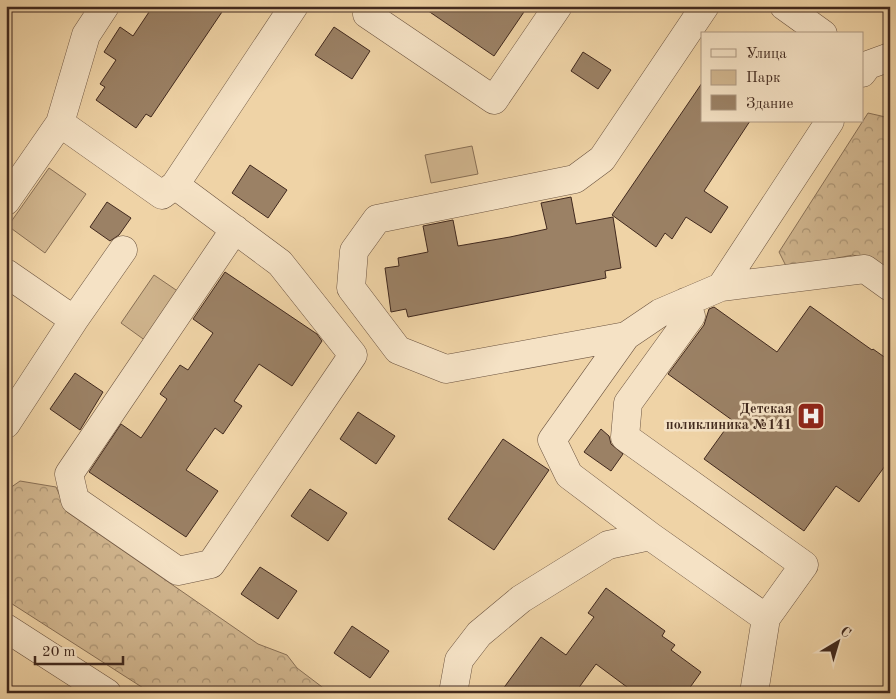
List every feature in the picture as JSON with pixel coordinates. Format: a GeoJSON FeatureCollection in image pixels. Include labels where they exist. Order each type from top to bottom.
{"type":"FeatureCollection","features":[{"type":"Feature","properties":{"kind":"lane"},"geometry":{"type":"LineString","coordinates":[[6,201],[60,123],[86,35],[105,6]]}},
{"type":"Feature","properties":{"kind":"lane"},"geometry":{"type":"LineString","coordinates":[[60,123],[162,195],[175,185],[294,6]]}},
{"type":"Feature","properties":{"kind":"lane"},"geometry":{"type":"LineString","coordinates":[[367,14],[494,100],[558,6]]}},
{"type":"Feature","properties":{"kind":"lane"},"geometry":{"type":"LineString","coordinates":[[626,336],[446,369],[398,350],[351,288],[354,251],[377,219],[576,179],[602,159],[705,6]]}},
{"type":"Feature","properties":{"kind":"lane"},"geometry":{"type":"LineString","coordinates":[[784,6],[820,32]]}},
{"type":"Feature","properties":{"kind":"lane"},"geometry":{"type":"LineString","coordinates":[[721,287],[829,122]]}},
{"type":"Feature","properties":{"kind":"lane"},"geometry":{"type":"LineString","coordinates":[[175,185],[235,229],[280,263],[353,355],[211,564],[178,571],[74,500],[69,474],[235,229]]}},
{"type":"Feature","properties":{"kind":"lane"},"geometry":{"type":"LineString","coordinates":[[6,424],[74,320],[123,250]]}},
{"type":"Feature","properties":{"kind":"lane"},"geometry":{"type":"LineString","coordinates":[[766,618],[650,536],[569,475],[552,440],[626,336],[660,313],[721,287],[865,269],[890,287]]}},
{"type":"Feature","properties":{"kind":"lane"},"geometry":{"type":"LineString","coordinates":[[6,273],[74,320]]}},
{"type":"Feature","properties":{"kind":"lane"},"geometry":{"type":"LineString","coordinates":[[685,302],[691,316],[628,403],[625,437],[804,565],[766,618],[754,693]]}},
{"type":"Feature","properties":{"kind":"lane"},"geometry":{"type":"LineString","coordinates":[[453,693],[459,660],[479,634],[521,599],[608,545],[650,536]]}},
{"type":"Feature","properties":{"kind":"lane"},"geometry":{"type":"LineString","coordinates":[[6,628],[107,693]]}},
{"type":"Feature","properties":{"kind":"green space"},"geometry":{"type":"Polygon","coordinates":[[[868,113],[890,118],[890,274],[869,260],[853,255],[832,259],[811,270],[789,272],[779,252],[868,113]]]}},
{"type":"Feature","properties":{"kind":"green space"},"geometry":{"type":"Polygon","coordinates":[[[472,146],[478,174],[431,183],[425,155],[472,146]]]}},
{"type":"Feature","properties":{"kind":"green space"},"geometry":{"type":"Polygon","coordinates":[[[49,168],[86,194],[45,253],[8,226],[49,168]]]}},
{"type":"Feature","properties":{"kind":"green space"},"geometry":{"type":"Polygon","coordinates":[[[154,275],[179,292],[146,341],[121,323],[154,275]]]}},
{"type":"Feature","properties":{"kind":"green space"},"geometry":{"type":"Polygon","coordinates":[[[20,481],[56,487],[67,512],[258,644],[287,655],[297,668],[330,693],[151,693],[6,600],[6,511],[10,488],[20,481]]]}},
{"type":"Feature","properties":{"kind":"building"},"geometry":{"type":"Polygon","coordinates":[[[153,6],[226,6],[151,117],[146,114],[136,128],[96,100],[105,87],[100,84],[116,60],[104,52],[120,27],[133,36],[153,6]]]}},
{"type":"Feature","properties":{"kind":"building"},"geometry":{"type":"Polygon","coordinates":[[[421,6],[528,6],[494,56],[421,6]]]}},
{"type":"Feature","properties":{"kind":"building"},"geometry":{"type":"Polygon","coordinates":[[[334,27],[370,51],[352,79],[315,55],[334,27]]]}},
{"type":"Feature","properties":{"kind":"building"},"geometry":{"type":"Polygon","coordinates":[[[583,52],[611,70],[598,89],[571,71],[583,52]]]}},
{"type":"Feature","properties":{"kind":"building"},"geometry":{"type":"Polygon","coordinates":[[[701,84],[701,122],[749,122],[704,191],[728,207],[711,233],[686,217],[672,239],[665,233],[656,247],[612,215],[701,84]]]}},
{"type":"Feature","properties":{"kind":"building"},"geometry":{"type":"Polygon","coordinates":[[[250,165],[287,190],[268,218],[232,193],[250,165]]]}},
{"type":"Feature","properties":{"kind":"building"},"geometry":{"type":"Polygon","coordinates":[[[571,197],[576,224],[613,217],[621,268],[605,271],[606,278],[408,317],[406,309],[391,312],[385,268],[399,266],[398,258],[428,252],[423,226],[453,220],[458,246],[510,237],[547,229],[541,203],[571,197]]]}},
{"type":"Feature","properties":{"kind":"building"},"geometry":{"type":"Polygon","coordinates":[[[107,202],[131,218],[119,235],[110,241],[90,227],[107,202]]]}},
{"type":"Feature","properties":{"kind":"building"},"geometry":{"type":"Polygon","coordinates":[[[225,272],[317,334],[322,341],[292,386],[259,364],[234,401],[242,406],[223,434],[215,428],[186,470],[218,491],[186,537],[89,472],[121,424],[141,438],[167,399],[160,394],[180,365],[188,370],[213,333],[193,319],[225,272]]]}},
{"type":"Feature","properties":{"kind":"building","name":"Детская поликлиника №141"},"geometry":{"type":"Polygon","coordinates":[[[810,306],[890,361],[890,459],[859,502],[836,486],[804,531],[704,459],[732,420],[668,374],[704,325],[709,309],[714,307],[777,352],[810,306]]]}},
{"type":"Feature","properties":{"kind":"building"},"geometry":{"type":"Polygon","coordinates":[[[75,373],[103,392],[80,430],[50,409],[75,373]]]}},
{"type":"Feature","properties":{"kind":"building"},"geometry":{"type":"Polygon","coordinates":[[[358,412],[395,436],[376,464],[340,439],[358,412]]]}},
{"type":"Feature","properties":{"kind":"building"},"geometry":{"type":"Polygon","coordinates":[[[601,429],[609,436],[611,444],[623,454],[611,471],[584,452],[601,429]]]}},
{"type":"Feature","properties":{"kind":"building"},"geometry":{"type":"Polygon","coordinates":[[[503,439],[549,470],[494,550],[448,519],[503,439]]]}},
{"type":"Feature","properties":{"kind":"building"},"geometry":{"type":"Polygon","coordinates":[[[310,489],[347,513],[328,541],[291,516],[310,489]]]}},
{"type":"Feature","properties":{"kind":"building"},"geometry":{"type":"Polygon","coordinates":[[[260,567],[297,591],[278,619],[241,594],[260,567]]]}},
{"type":"Feature","properties":{"kind":"building"},"geometry":{"type":"Polygon","coordinates":[[[606,588],[665,631],[662,636],[675,645],[671,650],[701,672],[686,693],[635,693],[596,664],[575,693],[500,693],[541,637],[566,655],[594,617],[588,613],[606,588]]]}},
{"type":"Feature","properties":{"kind":"building"},"geometry":{"type":"Polygon","coordinates":[[[352,626],[389,651],[370,678],[334,653],[352,626]]]}},
{"type":"Feature","properties":{"kind":"place","name":"Детская поликлиника №141"},"geometry":{"type":"Point","coordinates":[811,416]}}]}
